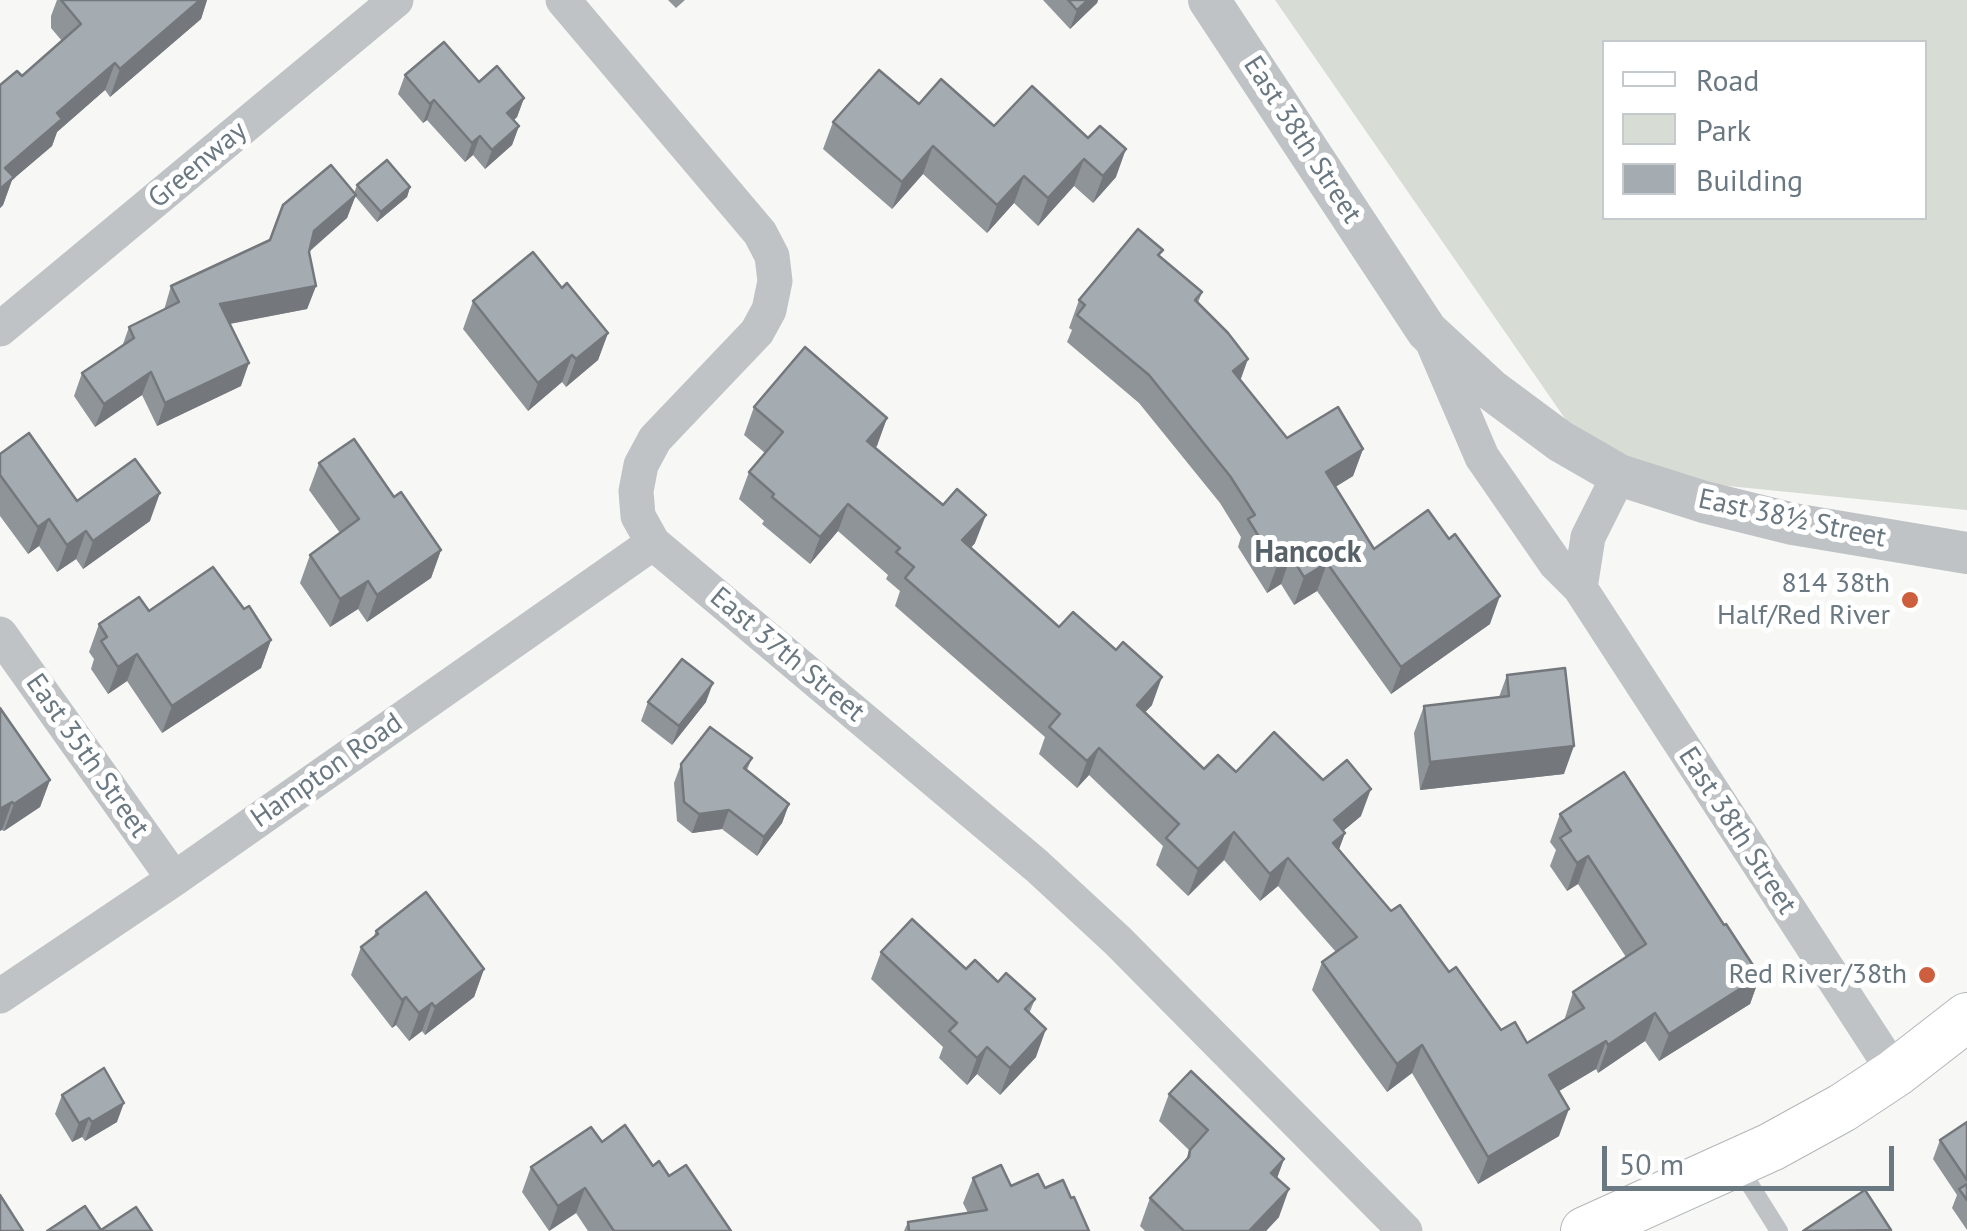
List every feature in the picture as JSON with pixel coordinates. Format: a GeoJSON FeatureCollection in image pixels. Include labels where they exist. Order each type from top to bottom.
{"type":"FeatureCollection","features":[{"type":"Feature","properties":{"kind":"main road"},"geometry":{"type":"LineString","coordinates":[[1584,1231],[1772,1147],[1842,1108],[1967,1017]]}},
{"type":"Feature","properties":{"kind":"street","name":"Greenway"},"geometry":{"type":"LineString","coordinates":[[0,329],[396,0]]}},
{"type":"Feature","properties":{"kind":"street"},"geometry":{"type":"LineString","coordinates":[[563,0],[760,233],[772,256],[775,281],[769,310],[757,332],[655,439],[641,465],[636,491],[638,516],[653,543]]}},
{"type":"Feature","properties":{"kind":"street","name":"East 38th Street"},"geometry":{"type":"LineString","coordinates":[[1209,0],[1427,330],[1482,457],[1556,564],[1580,588],[1895,1073]]}},
{"type":"Feature","properties":{"kind":"street","name":"East 38th Street"},"geometry":{"type":"LineString","coordinates":[[1427,330],[1490,389],[1560,441],[1619,475]]}},
{"type":"Feature","properties":{"kind":"street"},"geometry":{"type":"LineString","coordinates":[[1580,588],[1588,537],[1619,475]]}},
{"type":"Feature","properties":{"kind":"street","name":"East 38½ Street"},"geometry":{"type":"LineString","coordinates":[[1619,475],[1704,502],[1794,524],[1967,553]]}},
{"type":"Feature","properties":{"kind":"street","name":"Hampton Road"},"geometry":{"type":"LineString","coordinates":[[0,996],[174,879],[653,543]]}},
{"type":"Feature","properties":{"kind":"street","name":"East 37th Street"},"geometry":{"type":"LineString","coordinates":[[653,543],[1037,866],[1118,942],[1405,1231]]}},
{"type":"Feature","properties":{"kind":"street","name":"East 35th Street"},"geometry":{"type":"LineString","coordinates":[[0,634],[174,879]]}},
{"type":"Feature","properties":{"kind":"lane"},"geometry":{"type":"LineString","coordinates":[[1736,1163],[1780,1231]]}},
{"type":"Feature","properties":{"kind":"green space"},"geometry":{"type":"Polygon","coordinates":[[[1275,0],[1967,0],[1967,510],[1619,475],[1593,459],[1275,0]]]}},
{"type":"Feature","properties":{"kind":"building"},"geometry":{"type":"Polygon","coordinates":[[[61,0],[200,0],[120,69],[115,63],[57,113],[62,119],[5,168],[14,177],[0,189],[0,85],[17,71],[22,76],[81,24],[61,0]]]}},
{"type":"Feature","properties":{"kind":"building"},"geometry":{"type":"Polygon","coordinates":[[[1068,0],[1088,0],[1077,10],[1068,0]]]}},
{"type":"Feature","properties":{"kind":"building"},"geometry":{"type":"Polygon","coordinates":[[[444,42],[479,82],[497,66],[524,98],[507,113],[519,126],[492,150],[480,136],[472,143],[434,100],[430,104],[405,75],[444,42]]]}},
{"type":"Feature","properties":{"kind":"building"},"geometry":{"type":"Polygon","coordinates":[[[879,70],[919,104],[941,79],[994,126],[1032,86],[1088,138],[1100,126],[1126,149],[1103,176],[1084,159],[1048,198],[1024,176],[997,205],[933,146],[902,182],[833,122],[879,70]]]}},
{"type":"Feature","properties":{"kind":"building"},"geometry":{"type":"Polygon","coordinates":[[[387,160],[410,187],[381,212],[357,185],[387,160]]]}},
{"type":"Feature","properties":{"kind":"building"},"geometry":{"type":"Polygon","coordinates":[[[331,165],[356,195],[314,231],[309,252],[316,286],[220,304],[249,363],[165,403],[151,372],[104,404],[82,373],[134,338],[129,327],[179,302],[171,286],[270,240],[283,205],[331,165]]]}},
{"type":"Feature","properties":{"kind":"building"},"geometry":{"type":"Polygon","coordinates":[[[1138,229],[1163,250],[1158,255],[1202,292],[1195,300],[1248,359],[1233,371],[1287,438],[1338,407],[1363,449],[1326,472],[1374,549],[1428,510],[1449,539],[1455,534],[1500,596],[1401,667],[1327,563],[1304,577],[1291,556],[1277,566],[1248,519],[1255,515],[1230,476],[1149,375],[1077,315],[1085,305],[1079,300],[1138,229]]]}},
{"type":"Feature","properties":{"kind":"building"},"geometry":{"type":"Polygon","coordinates":[[[533,252],[562,288],[567,283],[608,333],[576,359],[572,355],[538,383],[473,301],[533,252]]]}},
{"type":"Feature","properties":{"kind":"building"},"geometry":{"type":"Polygon","coordinates":[[[805,347],[887,418],[867,441],[943,505],[957,489],[986,515],[962,540],[1059,627],[1073,612],[1116,650],[1123,642],[1162,677],[1137,705],[1204,769],[1218,755],[1236,772],[1274,732],[1323,780],[1347,760],[1371,789],[1334,820],[1345,833],[1333,843],[1391,911],[1400,905],[1449,972],[1456,967],[1501,1030],[1515,1022],[1527,1043],[1584,1008],[1573,992],[1646,944],[1588,856],[1577,863],[1560,838],[1571,831],[1560,814],[1624,772],[1760,976],[1669,1034],[1655,1013],[1608,1045],[1606,1041],[1549,1075],[1569,1109],[1488,1157],[1422,1045],[1397,1064],[1322,962],[1357,937],[1288,858],[1270,874],[1234,832],[1198,869],[1166,838],[1179,824],[1099,748],[1087,761],[1049,727],[1060,714],[905,578],[914,567],[896,552],[900,548],[848,504],[820,537],[749,472],[783,432],[754,407],[805,347]]]}},
{"type":"Feature","properties":{"kind":"building"},"geometry":{"type":"Polygon","coordinates":[[[29,433],[77,501],[135,459],[160,493],[93,541],[86,531],[67,545],[49,519],[38,527],[0,475],[0,454],[29,433]]]}},
{"type":"Feature","properties":{"kind":"building"},"geometry":{"type":"Polygon","coordinates":[[[354,439],[394,497],[401,492],[441,550],[377,595],[368,581],[340,599],[310,555],[359,519],[319,463],[354,439]]]}},
{"type":"Feature","properties":{"kind":"building"},"geometry":{"type":"Polygon","coordinates":[[[213,567],[244,609],[249,606],[271,640],[172,706],[137,654],[118,667],[101,641],[107,637],[99,624],[139,597],[149,611],[213,567]]]}},
{"type":"Feature","properties":{"kind":"building"},"geometry":{"type":"Polygon","coordinates":[[[682,659],[713,683],[679,726],[648,702],[682,659]]]}},
{"type":"Feature","properties":{"kind":"building"},"geometry":{"type":"Polygon","coordinates":[[[1565,668],[1574,746],[1430,762],[1424,706],[1509,696],[1507,675],[1565,668]]]}},
{"type":"Feature","properties":{"kind":"building"},"geometry":{"type":"Polygon","coordinates":[[[0,708],[50,780],[0,809],[0,708]]]}},
{"type":"Feature","properties":{"kind":"building"},"geometry":{"type":"Polygon","coordinates":[[[710,727],[752,758],[744,768],[789,804],[764,837],[729,810],[699,814],[684,802],[681,764],[710,727]]]}},
{"type":"Feature","properties":{"kind":"building"},"geometry":{"type":"Polygon","coordinates":[[[426,892],[484,969],[435,1007],[432,1003],[419,1013],[406,997],[402,1000],[361,947],[426,892]]]}},
{"type":"Feature","properties":{"kind":"building"},"geometry":{"type":"Polygon","coordinates":[[[912,919],[966,969],[975,960],[998,982],[1006,973],[1035,999],[1025,1009],[1046,1029],[1010,1068],[987,1047],[977,1058],[949,1031],[957,1023],[881,952],[912,919]]]}},
{"type":"Feature","properties":{"kind":"building"},"geometry":{"type":"Polygon","coordinates":[[[104,1068],[124,1103],[92,1122],[89,1118],[79,1123],[62,1095],[104,1068]]]}},
{"type":"Feature","properties":{"kind":"building"},"geometry":{"type":"Polygon","coordinates":[[[1191,1071],[1284,1159],[1271,1173],[1289,1189],[1249,1231],[1184,1231],[1150,1198],[1189,1157],[1190,1150],[1208,1130],[1169,1094],[1191,1071]]]}},
{"type":"Feature","properties":{"kind":"building"},"geometry":{"type":"Polygon","coordinates":[[[1967,1122],[1967,1180],[1940,1140],[1967,1122]]]}},
{"type":"Feature","properties":{"kind":"building"},"geometry":{"type":"Polygon","coordinates":[[[625,1125],[653,1166],[659,1161],[669,1176],[686,1165],[731,1231],[614,1231],[585,1188],[558,1206],[531,1167],[591,1127],[602,1142],[625,1125]]]}},
{"type":"Feature","properties":{"kind":"building"},"geometry":{"type":"Polygon","coordinates":[[[1001,1165],[1011,1186],[1038,1174],[1045,1188],[1063,1180],[1089,1231],[909,1231],[908,1222],[987,1210],[973,1178],[1001,1165]]]}},
{"type":"Feature","properties":{"kind":"building"},"geometry":{"type":"Polygon","coordinates":[[[1967,1184],[1967,1200],[1959,1189],[1967,1184]]]}},
{"type":"Feature","properties":{"kind":"building"},"geometry":{"type":"Polygon","coordinates":[[[1865,1190],[1891,1230],[1803,1231],[1865,1190]]]}},
{"type":"Feature","properties":{"kind":"building"},"geometry":{"type":"Polygon","coordinates":[[[0,1195],[23,1231],[0,1231],[0,1195]]]}},
{"type":"Feature","properties":{"kind":"building"},"geometry":{"type":"Polygon","coordinates":[[[85,1206],[101,1230],[136,1207],[152,1231],[47,1231],[85,1206]]]}},
{"type":"Feature","properties":{"kind":"place","name":"814 38th Half/Red River"},"geometry":{"type":"Point","coordinates":[1910,600]}},
{"type":"Feature","properties":{"kind":"place","name":"Red River/38th"},"geometry":{"type":"Point","coordinates":[1927,975]}},
{"type":"Feature","properties":{"kind":"district","name":"Hancock"},"geometry":{"type":"Point","coordinates":[1308,553]}}]}
